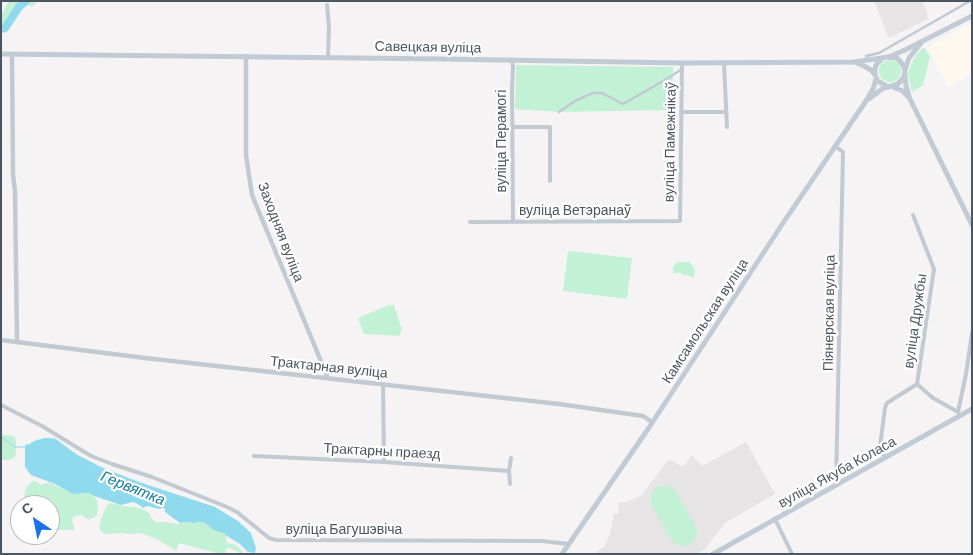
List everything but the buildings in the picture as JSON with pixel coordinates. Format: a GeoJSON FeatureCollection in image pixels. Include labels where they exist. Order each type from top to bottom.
{"type":"FeatureCollection","features":[{"type":"Feature","properties":{"kind":"main road","name":"Савецкая вуліца"},"geometry":{"type":"LineString","coordinates":[[1,54],[512,60],[682,66],[724,63],[854,62],[885,57],[904,51],[972,16]]}},
{"type":"Feature","properties":{"kind":"main road","name":"Савецкая вуліца"},"geometry":{"type":"LineString","coordinates":[[905,71],[910,58],[923,41]]}},
{"type":"Feature","properties":{"kind":"main road"},"geometry":{"type":"LineString","coordinates":[[875,76],[876,66],[885,57],[897,58],[901,62],[905,71],[906,86],[910,99],[972,224]]}},
{"type":"Feature","properties":{"kind":"main road"},"geometry":{"type":"LineString","coordinates":[[854,62],[871,70],[880,83],[903,91],[910,99]]}},
{"type":"Feature","properties":{"kind":"main road"},"geometry":{"type":"LineString","coordinates":[[889,87],[901,81],[905,71]]}},
{"type":"Feature","properties":{"kind":"main road","name":"Камсамольская вуліца"},"geometry":{"type":"LineString","coordinates":[[562,554],[866,101],[876,83],[875,76]]}},
{"type":"Feature","properties":{"kind":"main road","name":"Камсамольская вуліца"},"geometry":{"type":"LineString","coordinates":[[866,101],[876,93],[889,87]]}},
{"type":"Feature","properties":{"kind":"main road","name":"вуліца Якуба Коласа"},"geometry":{"type":"LineString","coordinates":[[712,554],[885,458],[959,414],[972,409]]}},
{"type":"Feature","properties":{"kind":"street"},"geometry":{"type":"LineString","coordinates":[[866,56],[879,53],[970,1]]}},
{"type":"Feature","properties":{"kind":"street"},"geometry":{"type":"LineString","coordinates":[[327,5],[329,27],[328,58]]}},
{"type":"Feature","properties":{"kind":"street"},"geometry":{"type":"LineString","coordinates":[[12,54],[17,341]]}},
{"type":"Feature","properties":{"kind":"street","name":"Заходняя вуліца"},"geometry":{"type":"LineString","coordinates":[[246,56],[246,155],[252,195],[328,378]]}},
{"type":"Feature","properties":{"kind":"street","name":"вуліца Перамогі"},"geometry":{"type":"LineString","coordinates":[[512,60],[513,222]]}},
{"type":"Feature","properties":{"kind":"street"},"geometry":{"type":"LineString","coordinates":[[724,63],[727,127]]}},
{"type":"Feature","properties":{"kind":"street"},"geometry":{"type":"LineString","coordinates":[[559,112],[575,101],[593,93],[602,93],[623,104],[665,80],[682,66]]}},
{"type":"Feature","properties":{"kind":"street","name":"вуліца Памежнікаў"},"geometry":{"type":"LineString","coordinates":[[680,221],[682,66]]}},
{"type":"Feature","properties":{"kind":"street"},"geometry":{"type":"LineString","coordinates":[[681,112],[726,112]]}},
{"type":"Feature","properties":{"kind":"street"},"geometry":{"type":"LineString","coordinates":[[512,126],[550,127],[550,181]]}},
{"type":"Feature","properties":{"kind":"street","name":"Піянерская вуліца"},"geometry":{"type":"LineString","coordinates":[[835,146],[843,152],[836,484]]}},
{"type":"Feature","properties":{"kind":"street","name":"вуліца Дружбы"},"geometry":{"type":"LineString","coordinates":[[913,215],[934,269],[917,384],[933,398],[959,414]]}},
{"type":"Feature","properties":{"kind":"street","name":"вуліца Ветэранаў"},"geometry":{"type":"LineString","coordinates":[[470,222],[680,221]]}},
{"type":"Feature","properties":{"kind":"street"},"geometry":{"type":"LineString","coordinates":[[959,414],[972,334]]}},
{"type":"Feature","properties":{"kind":"street","name":"Трактарная вуліца"},"geometry":{"type":"LineString","coordinates":[[1,340],[568,406],[643,416],[652,422]]}},
{"type":"Feature","properties":{"kind":"street"},"geometry":{"type":"LineString","coordinates":[[383,384],[384,462]]}},
{"type":"Feature","properties":{"kind":"street"},"geometry":{"type":"LineString","coordinates":[[885,458],[880,446],[887,403],[917,384]]}},
{"type":"Feature","properties":{"kind":"street","name":"вуліца Багушэвіча"},"geometry":{"type":"LineString","coordinates":[[1,405],[42,426],[91,456],[152,477],[227,507],[237,512],[269,538],[276,540],[542,541],[570,544]]}},
{"type":"Feature","properties":{"kind":"street","name":"Трактарны праезд"},"geometry":{"type":"LineString","coordinates":[[254,456],[509,470]]}},
{"type":"Feature","properties":{"kind":"street"},"geometry":{"type":"LineString","coordinates":[[510,484],[509,470],[511,458]]}},
{"type":"Feature","properties":{"kind":"street"},"geometry":{"type":"LineString","coordinates":[[775,519],[792,554]]}},
{"type":"Feature","properties":{"kind":"shaded area"},"geometry":{"type":"Polygon","coordinates":[[[874,1],[922,1],[928,19],[889,38],[874,1]]]}},
{"type":"Feature","properties":{"kind":"shaded area"},"geometry":{"type":"Polygon","coordinates":[[[972,23],[972,74],[948,87],[927,47],[972,23]]]}},
{"type":"Feature","properties":{"kind":"shaded area"},"geometry":{"type":"Polygon","coordinates":[[[746,442],[775,494],[725,523],[705,549],[696,554],[598,554],[597,551],[604,547],[610,534],[614,514],[618,514],[619,502],[627,502],[641,496],[669,459],[683,467],[692,455],[702,466],[746,442]]]}},
{"type":"Feature","properties":{"kind":"green space"},"geometry":{"type":"Polygon","coordinates":[[[9,1],[38,1],[32,6],[25,4],[19,6],[17,15],[1,28],[1,15],[9,1]]]}},
{"type":"Feature","properties":{"kind":"green space"},"geometry":{"type":"Polygon","coordinates":[[[924,47],[930,57],[923,85],[912,92],[908,74],[916,55],[924,47]]]}},
{"type":"Feature","properties":{"kind":"green space"},"geometry":{"type":"Polygon","coordinates":[[[890,60],[898,63],[901,71],[898,79],[890,82],[882,79],[879,71],[882,63],[890,60]]]}},
{"type":"Feature","properties":{"kind":"green space"},"geometry":{"type":"Polygon","coordinates":[[[516,65],[673,67],[673,110],[559,112],[515,109],[516,65]]]}},
{"type":"Feature","properties":{"kind":"green space"},"geometry":{"type":"Polygon","coordinates":[[[568,251],[632,258],[627,299],[563,291],[568,251]]]}},
{"type":"Feature","properties":{"kind":"green space"},"geometry":{"type":"Polygon","coordinates":[[[677,262],[690,262],[695,270],[694,278],[680,273],[673,273],[673,267],[677,262]]]}},
{"type":"Feature","properties":{"kind":"green space"},"geometry":{"type":"Polygon","coordinates":[[[389,305],[394,305],[402,330],[399,336],[364,334],[358,318],[389,305]]]}},
{"type":"Feature","properties":{"kind":"green space"},"geometry":{"type":"Polygon","coordinates":[[[1,435],[13,436],[15,438],[15,457],[9,460],[1,460],[1,435]]]}},
{"type":"Feature","properties":{"kind":"green space"},"geometry":{"type":"Polygon","coordinates":[[[32,481],[36,481],[41,485],[49,482],[73,494],[91,494],[97,500],[97,515],[89,520],[81,515],[73,517],[74,530],[60,530],[60,495],[24,495],[26,488],[32,481]]]}},
{"type":"Feature","properties":{"kind":"green space"},"geometry":{"type":"Polygon","coordinates":[[[657,487],[673,488],[695,525],[697,536],[690,545],[680,546],[671,540],[652,506],[651,496],[653,491],[657,487]]]}},
{"type":"Feature","properties":{"kind":"green space"},"geometry":{"type":"Polygon","coordinates":[[[110,503],[139,508],[149,513],[156,522],[178,524],[185,522],[205,523],[226,534],[227,543],[236,545],[243,552],[240,553],[230,548],[226,549],[225,554],[221,554],[179,543],[176,551],[157,539],[140,533],[104,534],[99,528],[106,507],[110,503]]]}},
{"type":"Feature","properties":{"kind":"water"},"geometry":{"type":"Polygon","coordinates":[[[44,438],[56,439],[76,454],[101,467],[136,481],[215,507],[238,521],[251,533],[256,548],[255,553],[248,552],[240,544],[205,523],[180,523],[165,512],[164,508],[159,509],[147,506],[143,508],[133,502],[121,505],[89,493],[73,494],[55,484],[31,475],[25,467],[26,444],[28,445],[44,438]]]}},
{"type":"Feature","properties":{"kind":"waterway","name":"Гервятка"},"geometry":{"type":"LineString","coordinates":[[1,29],[5,28],[19,7],[26,1]]}},
{"type":"Feature","properties":{"kind":"waterway","name":"Гервятка"},"geometry":{"type":"LineString","coordinates":[[1,436],[15,447],[25,447]]}}]}
